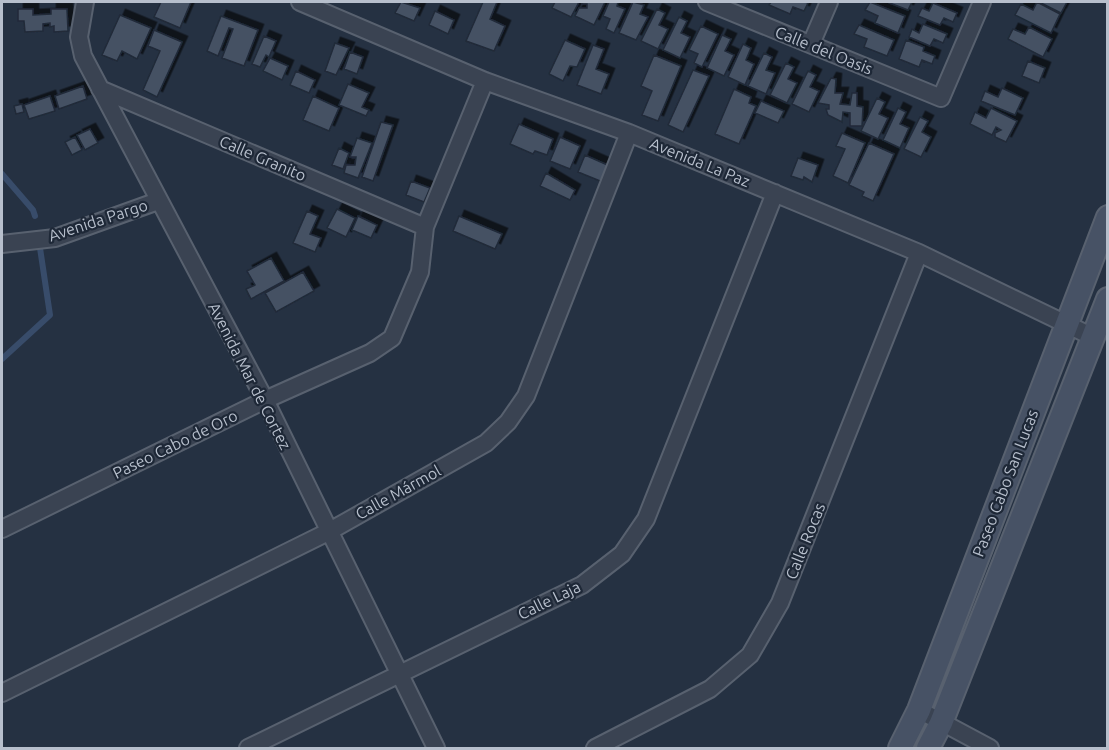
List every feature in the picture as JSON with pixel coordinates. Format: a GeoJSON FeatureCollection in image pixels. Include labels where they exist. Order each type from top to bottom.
{"type":"FeatureCollection","features":[{"type":"Feature","properties":{"kind":"street","name":"Avenida Mar de Cortez"},"geometry":{"type":"LineString","coordinates":[[85,2],[79,37],[83,56],[158,201],[266,400],[328,532],[436,748]]}},
{"type":"Feature","properties":{"kind":"street","name":"Avenida La Paz"},"geometry":{"type":"LineString","coordinates":[[300,2],[485,81],[629,133],[919,253],[1093,337]]}},
{"type":"Feature","properties":{"kind":"street","name":"Calle del Oasis"},"geometry":{"type":"LineString","coordinates":[[707,2],[941,98],[982,2]]}},
{"type":"Feature","properties":{"kind":"street"},"geometry":{"type":"LineString","coordinates":[[811,44],[829,2]]}},
{"type":"Feature","properties":{"kind":"street","name":"Paseo Cabo de Oro"},"geometry":{"type":"LineString","coordinates":[[2,529],[266,400],[370,353],[392,338],[420,272],[425,227],[485,81]]}},
{"type":"Feature","properties":{"kind":"street","name":"Calle Granito"},"geometry":{"type":"LineString","coordinates":[[100,89],[425,227]]}},
{"type":"Feature","properties":{"kind":"street","name":"Calle Mármol"},"geometry":{"type":"LineString","coordinates":[[2,693],[328,532],[486,443],[508,422],[526,396],[629,133]]}},
{"type":"Feature","properties":{"kind":"street","name":"Calle Laja"},"geometry":{"type":"LineString","coordinates":[[248,748],[582,585],[622,554],[646,519],[775,193]]}},
{"type":"Feature","properties":{"kind":"street","name":"Avenida Pargo"},"geometry":{"type":"LineString","coordinates":[[2,244],[55,238],[158,201]]}},
{"type":"Feature","properties":{"kind":"street","name":"Paseo Cabo San Lucas"},"geometry":{"type":"LineString","coordinates":[[900,748],[919,710],[1107,217]]}},
{"type":"Feature","properties":{"kind":"street","name":"Calle Rocas"},"geometry":{"type":"LineString","coordinates":[[595,748],[710,689],[750,655],[769,627],[919,253]]}},
{"type":"Feature","properties":{"kind":"street","name":"Paseo Cabo San Lucas"},"geometry":{"type":"LineString","coordinates":[[928,748],[940,723],[1107,299]]}},
{"type":"Feature","properties":{"kind":"street"},"geometry":{"type":"LineString","coordinates":[[919,710],[990,748]]}},
{"type":"Feature","properties":{"kind":"building"},"geometry":{"type":"Polygon","coordinates":[[[161,2],[191,2],[180,28],[154,17],[161,2]]]}},
{"type":"Feature","properties":{"kind":"building"},"geometry":{"type":"Polygon","coordinates":[[[401,2],[420,8],[414,21],[395,13],[401,2]]]}},
{"type":"Feature","properties":{"kind":"building"},"geometry":{"type":"Polygon","coordinates":[[[483,2],[497,2],[490,19],[505,26],[494,51],[466,41],[483,2]]]}},
{"type":"Feature","properties":{"kind":"building"},"geometry":{"type":"Polygon","coordinates":[[[555,2],[579,2],[571,17],[552,8],[555,2]]]}},
{"type":"Feature","properties":{"kind":"building"},"geometry":{"type":"Polygon","coordinates":[[[583,2],[605,2],[594,25],[575,16],[579,8],[587,8],[587,4],[582,4],[583,2]]]}},
{"type":"Feature","properties":{"kind":"building"},"geometry":{"type":"Polygon","coordinates":[[[609,2],[618,2],[617,6],[625,9],[614,33],[606,29],[610,19],[603,16],[609,2]]]}},
{"type":"Feature","properties":{"kind":"building"},"geometry":{"type":"Polygon","coordinates":[[[633,2],[644,5],[640,14],[648,17],[636,40],[619,33],[633,2]]]}},
{"type":"Feature","properties":{"kind":"building"},"geometry":{"type":"Polygon","coordinates":[[[771,2],[808,3],[804,11],[793,7],[790,14],[769,5],[771,2]]]}},
{"type":"Feature","properties":{"kind":"building"},"geometry":{"type":"Polygon","coordinates":[[[870,2],[905,16],[898,33],[875,23],[878,16],[865,10],[870,2]]]}},
{"type":"Feature","properties":{"kind":"building"},"geometry":{"type":"Polygon","coordinates":[[[887,2],[912,2],[908,10],[887,2]]]}},
{"type":"Feature","properties":{"kind":"building"},"geometry":{"type":"Polygon","coordinates":[[[1037,2],[1060,14],[1051,33],[1015,15],[1021,4],[1033,10],[1037,2]]]}},
{"type":"Feature","properties":{"kind":"building"},"geometry":{"type":"Polygon","coordinates":[[[1039,2],[1067,2],[1061,13],[1039,2]]]}},
{"type":"Feature","properties":{"kind":"building"},"geometry":{"type":"Polygon","coordinates":[[[933,3],[957,13],[953,22],[944,18],[940,25],[918,16],[922,8],[929,11],[933,3]]]}},
{"type":"Feature","properties":{"kind":"building"},"geometry":{"type":"Polygon","coordinates":[[[18,9],[33,9],[33,15],[51,14],[51,9],[67,9],[68,31],[54,32],[54,26],[50,27],[50,23],[43,24],[43,31],[25,32],[24,21],[18,21],[18,9]]]}},
{"type":"Feature","properties":{"kind":"building"},"geometry":{"type":"Polygon","coordinates":[[[657,9],[665,13],[659,25],[668,29],[658,49],[641,41],[657,9]]]}},
{"type":"Feature","properties":{"kind":"building"},"geometry":{"type":"Polygon","coordinates":[[[435,11],[454,20],[448,34],[429,25],[435,11]]]}},
{"type":"Feature","properties":{"kind":"building"},"geometry":{"type":"Polygon","coordinates":[[[120,15],[151,28],[137,59],[122,51],[117,61],[102,55],[120,15]]]}},
{"type":"Feature","properties":{"kind":"building"},"geometry":{"type":"Polygon","coordinates":[[[221,16],[258,30],[244,66],[222,58],[233,29],[229,28],[218,56],[207,51],[221,16]]]}},
{"type":"Feature","properties":{"kind":"building"},"geometry":{"type":"Polygon","coordinates":[[[679,17],[687,21],[681,33],[690,37],[680,58],[663,50],[679,17]]]}},
{"type":"Feature","properties":{"kind":"building"},"geometry":{"type":"Polygon","coordinates":[[[923,24],[947,34],[943,43],[934,39],[930,46],[909,37],[912,29],[919,33],[923,24]]]}},
{"type":"Feature","properties":{"kind":"building"},"geometry":{"type":"Polygon","coordinates":[[[859,25],[894,40],[887,56],[864,47],[867,39],[854,34],[859,25]]]}},
{"type":"Feature","properties":{"kind":"building"},"geometry":{"type":"Polygon","coordinates":[[[701,26],[718,34],[702,67],[694,63],[698,54],[689,50],[701,26]]]}},
{"type":"Feature","properties":{"kind":"building"},"geometry":{"type":"Polygon","coordinates":[[[1029,27],[1052,39],[1043,57],[1008,39],[1013,29],[1025,34],[1029,27]]]}},
{"type":"Feature","properties":{"kind":"building"},"geometry":{"type":"Polygon","coordinates":[[[154,30],[182,42],[157,97],[143,90],[160,51],[148,46],[154,30]]]}},
{"type":"Feature","properties":{"kind":"building"},"geometry":{"type":"Polygon","coordinates":[[[722,35],[731,39],[725,51],[734,55],[724,76],[707,68],[722,35]]]}},
{"type":"Feature","properties":{"kind":"building"},"geometry":{"type":"Polygon","coordinates":[[[264,36],[276,41],[269,57],[266,55],[260,67],[252,64],[264,36]]]}},
{"type":"Feature","properties":{"kind":"building"},"geometry":{"type":"Polygon","coordinates":[[[565,40],[585,49],[577,67],[570,66],[563,81],[549,74],[565,40]]]}},
{"type":"Feature","properties":{"kind":"building"},"geometry":{"type":"Polygon","coordinates":[[[906,40],[924,47],[923,51],[935,56],[932,64],[922,60],[919,67],[899,59],[906,40]]]}},
{"type":"Feature","properties":{"kind":"building"},"geometry":{"type":"Polygon","coordinates":[[[335,43],[349,48],[336,75],[325,71],[335,43]]]}},
{"type":"Feature","properties":{"kind":"building"},"geometry":{"type":"Polygon","coordinates":[[[743,44],[751,48],[746,60],[754,64],[745,85],[728,77],[743,44]]]}},
{"type":"Feature","properties":{"kind":"building"},"geometry":{"type":"Polygon","coordinates":[[[593,45],[604,49],[596,69],[609,74],[601,94],[577,85],[593,45]]]}},
{"type":"Feature","properties":{"kind":"building"},"geometry":{"type":"Polygon","coordinates":[[[350,52],[363,57],[357,74],[344,69],[350,52]]]}},
{"type":"Feature","properties":{"kind":"building"},"geometry":{"type":"Polygon","coordinates":[[[764,53],[772,57],[766,70],[775,73],[766,94],[748,86],[764,53]]]}},
{"type":"Feature","properties":{"kind":"building"},"geometry":{"type":"Polygon","coordinates":[[[654,55],[681,66],[658,121],[642,115],[652,91],[641,86],[654,55]]]}},
{"type":"Feature","properties":{"kind":"building"},"geometry":{"type":"Polygon","coordinates":[[[270,58],[288,66],[282,80],[263,71],[270,58]]]}},
{"type":"Feature","properties":{"kind":"building"},"geometry":{"type":"Polygon","coordinates":[[[1028,61],[1045,68],[1039,83],[1022,76],[1028,61]]]}},
{"type":"Feature","properties":{"kind":"building"},"geometry":{"type":"Polygon","coordinates":[[[786,63],[794,67],[788,79],[797,83],[787,103],[770,95],[786,63]]]}},
{"type":"Feature","properties":{"kind":"building"},"geometry":{"type":"Polygon","coordinates":[[[693,70],[709,76],[683,132],[668,125],[693,70]]]}},
{"type":"Feature","properties":{"kind":"building"},"geometry":{"type":"Polygon","coordinates":[[[296,71],[315,80],[309,93],[290,85],[296,71]]]}},
{"type":"Feature","properties":{"kind":"building"},"geometry":{"type":"Polygon","coordinates":[[[808,71],[816,75],[810,87],[819,91],[809,112],[792,104],[808,71]]]}},
{"type":"Feature","properties":{"kind":"building"},"geometry":{"type":"Polygon","coordinates":[[[831,78],[836,79],[835,93],[843,93],[840,104],[850,105],[852,93],[857,93],[857,106],[863,107],[862,126],[850,126],[850,113],[843,112],[842,122],[828,115],[826,109],[829,109],[829,105],[818,103],[831,78]]]}},
{"type":"Feature","properties":{"kind":"building"},"geometry":{"type":"Polygon","coordinates":[[[348,84],[369,93],[362,107],[369,110],[366,116],[339,105],[348,84]]]}},
{"type":"Feature","properties":{"kind":"building"},"geometry":{"type":"Polygon","coordinates":[[[83,86],[87,99],[59,109],[55,96],[83,86]]]}},
{"type":"Feature","properties":{"kind":"building"},"geometry":{"type":"Polygon","coordinates":[[[1002,88],[1023,98],[1015,115],[981,101],[985,91],[998,97],[1002,88]]]}},
{"type":"Feature","properties":{"kind":"building"},"geometry":{"type":"Polygon","coordinates":[[[734,89],[751,97],[749,103],[756,106],[739,144],[715,134],[734,89]]]}},
{"type":"Feature","properties":{"kind":"building"},"geometry":{"type":"Polygon","coordinates":[[[50,96],[55,111],[29,119],[24,105],[50,96]]]}},
{"type":"Feature","properties":{"kind":"building"},"geometry":{"type":"Polygon","coordinates":[[[313,96],[339,108],[329,131],[303,120],[313,96]]]}},
{"type":"Feature","properties":{"kind":"building"},"geometry":{"type":"Polygon","coordinates":[[[877,98],[885,102],[879,114],[888,118],[878,139],[861,131],[877,98]]]}},
{"type":"Feature","properties":{"kind":"building"},"geometry":{"type":"Polygon","coordinates":[[[761,101],[784,111],[778,123],[755,113],[761,101]]]}},
{"type":"Feature","properties":{"kind":"building"},"geometry":{"type":"Polygon","coordinates":[[[22,104],[24,112],[16,114],[14,106],[22,104]]]}},
{"type":"Feature","properties":{"kind":"building"},"geometry":{"type":"Polygon","coordinates":[[[898,108],[906,112],[900,124],[909,128],[900,148],[883,140],[898,108]]]}},
{"type":"Feature","properties":{"kind":"building"},"geometry":{"type":"Polygon","coordinates":[[[991,108],[1017,121],[1006,142],[995,137],[995,133],[1001,130],[996,127],[992,135],[970,124],[975,112],[986,118],[991,108]]]}},
{"type":"Feature","properties":{"kind":"building"},"geometry":{"type":"Polygon","coordinates":[[[920,117],[928,121],[922,132],[931,137],[921,157],[904,149],[920,117]]]}},
{"type":"Feature","properties":{"kind":"building"},"geometry":{"type":"Polygon","coordinates":[[[381,122],[393,125],[373,181],[362,177],[381,122]]]}},
{"type":"Feature","properties":{"kind":"building"},"geometry":{"type":"Polygon","coordinates":[[[519,124],[553,139],[547,155],[535,151],[533,154],[510,144],[519,124]]]}},
{"type":"Feature","properties":{"kind":"building"},"geometry":{"type":"Polygon","coordinates":[[[90,129],[98,143],[85,150],[77,135],[90,129]]]}},
{"type":"Feature","properties":{"kind":"building"},"geometry":{"type":"Polygon","coordinates":[[[842,133],[865,143],[848,183],[833,176],[845,149],[836,146],[842,133]]]}},
{"type":"Feature","properties":{"kind":"building"},"geometry":{"type":"Polygon","coordinates":[[[75,137],[82,150],[72,155],[65,142],[75,137]]]}},
{"type":"Feature","properties":{"kind":"building"},"geometry":{"type":"Polygon","coordinates":[[[560,137],[580,146],[570,169],[550,161],[560,137]]]}},
{"type":"Feature","properties":{"kind":"building"},"geometry":{"type":"Polygon","coordinates":[[[357,138],[372,143],[358,178],[344,173],[346,165],[355,165],[356,157],[350,157],[357,138]]]}},
{"type":"Feature","properties":{"kind":"building"},"geometry":{"type":"Polygon","coordinates":[[[869,143],[894,154],[873,201],[862,196],[864,192],[849,185],[869,143]]]}},
{"type":"Feature","properties":{"kind":"building"},"geometry":{"type":"Polygon","coordinates":[[[339,148],[349,153],[343,169],[332,165],[339,148]]]}},
{"type":"Feature","properties":{"kind":"building"},"geometry":{"type":"Polygon","coordinates":[[[585,155],[612,167],[605,183],[578,172],[585,155]]]}},
{"type":"Feature","properties":{"kind":"building"},"geometry":{"type":"Polygon","coordinates":[[[798,158],[818,165],[812,182],[804,177],[803,180],[791,176],[798,158]]]}},
{"type":"Feature","properties":{"kind":"building"},"geometry":{"type":"Polygon","coordinates":[[[546,173],[575,190],[570,200],[540,186],[546,173]]]}},
{"type":"Feature","properties":{"kind":"building"},"geometry":{"type":"Polygon","coordinates":[[[411,181],[430,188],[424,202],[406,195],[411,181]]]}},
{"type":"Feature","properties":{"kind":"building"},"geometry":{"type":"Polygon","coordinates":[[[337,209],[355,218],[346,237],[327,228],[337,209]]]}},
{"type":"Feature","properties":{"kind":"building"},"geometry":{"type":"Polygon","coordinates":[[[307,211],[318,216],[310,234],[321,238],[315,252],[293,243],[307,211]]]}},
{"type":"Feature","properties":{"kind":"building"},"geometry":{"type":"Polygon","coordinates":[[[358,216],[377,225],[371,238],[352,230],[358,216]]]}},
{"type":"Feature","properties":{"kind":"building"},"geometry":{"type":"Polygon","coordinates":[[[459,216],[502,234],[495,249],[453,231],[459,216]]]}},
{"type":"Feature","properties":{"kind":"building"},"geometry":{"type":"Polygon","coordinates":[[[271,258],[284,281],[251,299],[246,289],[255,285],[247,271],[271,258]]]}},
{"type":"Feature","properties":{"kind":"building"},"geometry":{"type":"Polygon","coordinates":[[[303,272],[314,291],[276,312],[265,293],[303,272]]]}},
{"type":"Feature","properties":{"kind":"waterway"},"geometry":{"type":"LineString","coordinates":[[2,174],[33,210],[35,216]]}},
{"type":"Feature","properties":{"kind":"waterway"},"geometry":{"type":"LineString","coordinates":[[2,359],[50,315],[40,248]]}}]}
